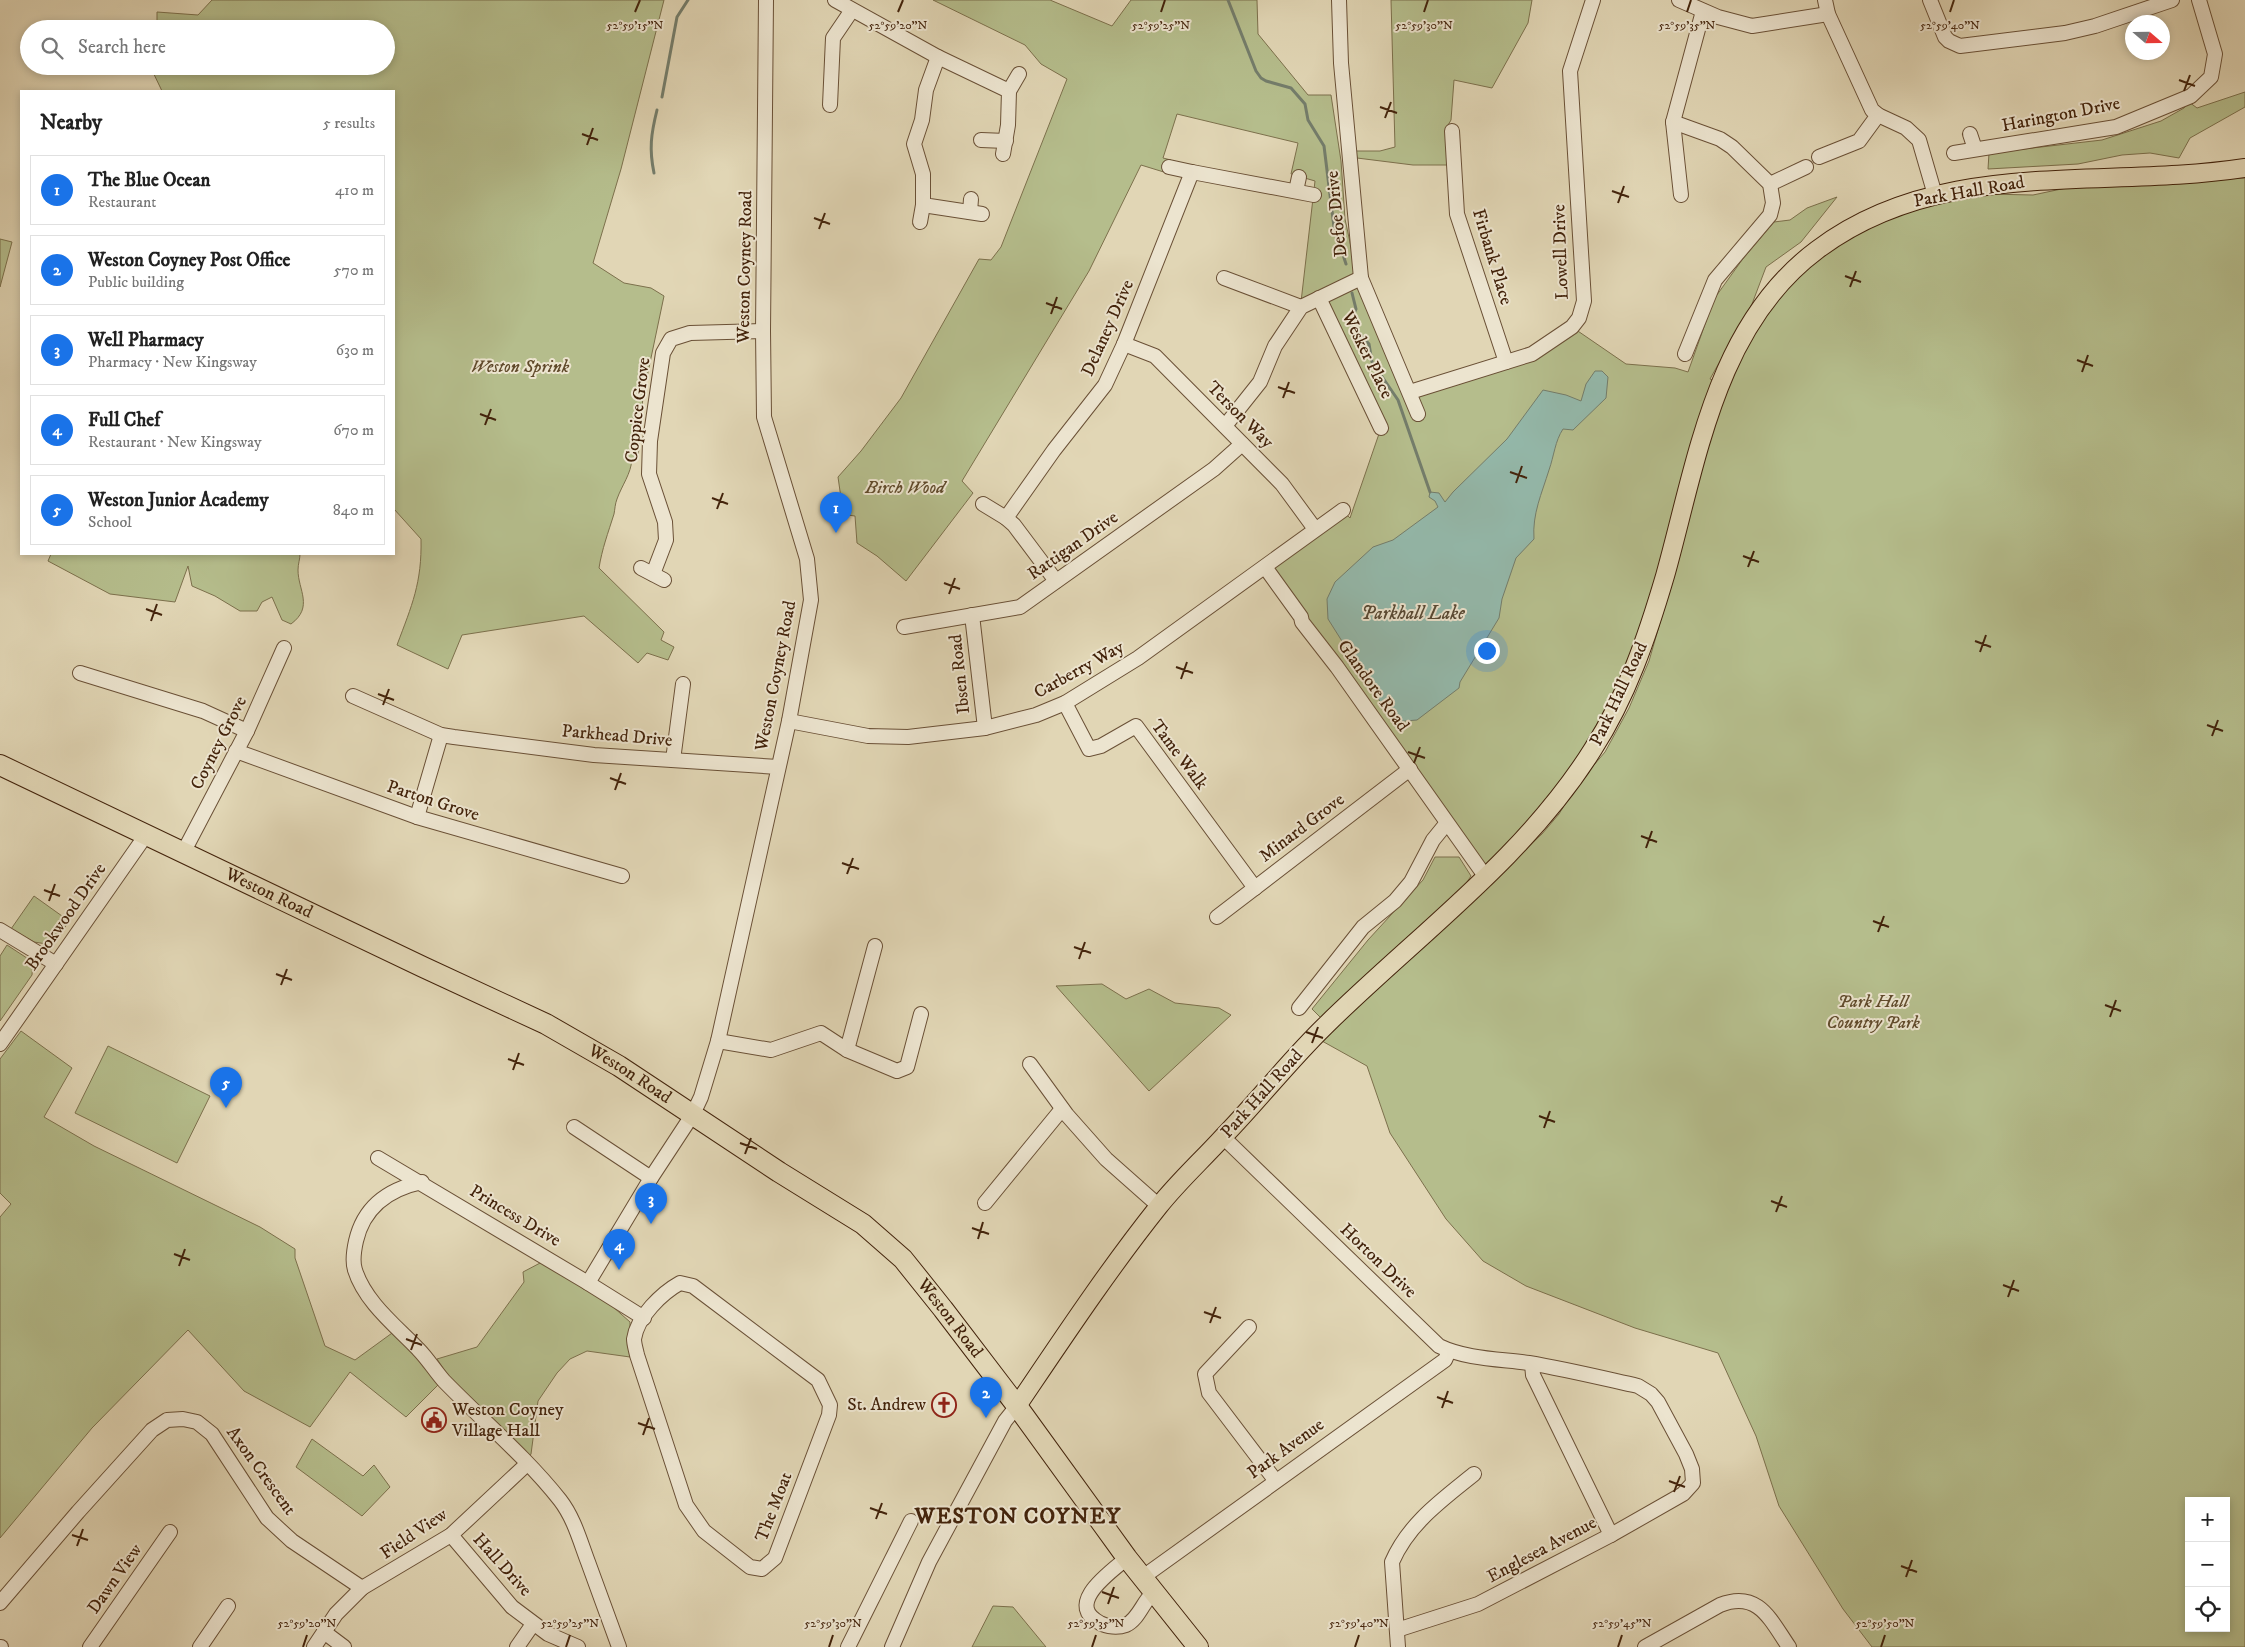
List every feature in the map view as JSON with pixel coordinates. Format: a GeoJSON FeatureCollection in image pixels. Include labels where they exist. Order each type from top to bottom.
{"type":"FeatureCollection","features":[{"type":"Feature","properties":{"kind":"highway","name":"Weston Road"},"geometry":{"type":"LineString","coordinates":[[0,765],[546,1024],[619,1066],[779,1172],[848,1213],[873,1232],[903,1260],[1017,1406],[1127,1558],[1198,1647]]}},
{"type":"Feature","properties":{"kind":"main road","name":"Park Hall Road"},"geometry":{"type":"LineString","coordinates":[[1017,1406],[1083,1309],[1159,1206],[1322,1028],[1527,836],[1571,782],[1593,750],[1617,706],[1634,668],[1657,602],[1708,414],[1735,352],[1757,315],[1775,289],[1803,260],[1844,230],[1907,202],[1935,195],[1976,187],[2040,180],[2181,174],[2245,168]]}},
{"type":"Feature","properties":{"kind":"street","name":"Weston Coyney Road"},"geometry":{"type":"LineString","coordinates":[[588,1283],[651,1178],[693,1114],[701,1097],[718,1041],[789,721],[811,600],[807,559],[764,417],[766,0]]}},
{"type":"Feature","properties":{"kind":"street"},"geometry":{"type":"LineString","coordinates":[[835,0],[938,58],[1009,91]]}},
{"type":"Feature","properties":{"kind":"street","name":"Defoe Drive"},"geometry":{"type":"LineString","coordinates":[[1340,0],[1341,63],[1361,278],[1418,414]]}},
{"type":"Feature","properties":{"kind":"street","name":"Lowell Drive"},"geometry":{"type":"LineString","coordinates":[[1410,392],[1532,354],[1572,327],[1579,318],[1584,301],[1570,71],[1593,0]]}},
{"type":"Feature","properties":{"kind":"street"},"geometry":{"type":"LineString","coordinates":[[1680,0],[1718,17],[1752,26],[1828,14]]}},
{"type":"Feature","properties":{"kind":"street"},"geometry":{"type":"LineString","coordinates":[[1825,0],[1828,14],[1867,102],[1878,115],[1906,128],[1919,140],[1935,195]]}},
{"type":"Feature","properties":{"kind":"street"},"geometry":{"type":"LineString","coordinates":[[1930,0],[1945,37],[1960,46],[2065,32],[2095,26],[2172,0]]}},
{"type":"Feature","properties":{"kind":"street","name":"Harington Drive"},"geometry":{"type":"LineString","coordinates":[[1954,153],[2116,127],[2191,96],[2211,77],[2215,54],[2199,0]]}},
{"type":"Feature","properties":{"kind":"street"},"geometry":{"type":"LineString","coordinates":[[830,105],[833,38],[852,10]]}},
{"type":"Feature","properties":{"kind":"street"},"geometry":{"type":"LineString","coordinates":[[1681,195],[1674,122],[1703,11]]}},
{"type":"Feature","properties":{"kind":"street"},"geometry":{"type":"LineString","coordinates":[[920,222],[923,205],[923,174],[914,144],[916,132],[922,120],[926,90],[938,58]]}},
{"type":"Feature","properties":{"kind":"street"},"geometry":{"type":"LineString","coordinates":[[981,140],[1004,148],[1008,125],[1009,91],[1019,74]]}},
{"type":"Feature","properties":{"kind":"street"},"geometry":{"type":"LineString","coordinates":[[1819,157],[1859,141],[1878,115]]}},
{"type":"Feature","properties":{"kind":"street"},"geometry":{"type":"LineString","coordinates":[[1674,122],[1720,139],[1732,147],[1770,184],[1773,203],[1770,215],[1715,280],[1686,354]]}},
{"type":"Feature","properties":{"kind":"street","name":"Firbank Place"},"geometry":{"type":"LineString","coordinates":[[1452,131],[1457,214],[1506,362]]}},
{"type":"Feature","properties":{"kind":"street"},"geometry":{"type":"LineString","coordinates":[[1970,134],[1975,149]]}},
{"type":"Feature","properties":{"kind":"street"},"geometry":{"type":"LineString","coordinates":[[1169,167],[1314,196]]}},
{"type":"Feature","properties":{"kind":"street"},"geometry":{"type":"LineString","coordinates":[[1770,184],[1806,168]]}},
{"type":"Feature","properties":{"kind":"street","name":"Delaney Drive"},"geometry":{"type":"LineString","coordinates":[[1006,518],[1054,450],[1105,385],[1124,344],[1192,172]]}},
{"type":"Feature","properties":{"kind":"street"},"geometry":{"type":"LineString","coordinates":[[1296,191],[1299,176]]}},
{"type":"Feature","properties":{"kind":"street"},"geometry":{"type":"LineString","coordinates":[[923,205],[974,208]]}},
{"type":"Feature","properties":{"kind":"street"},"geometry":{"type":"LineString","coordinates":[[1224,278],[1301,307]]}},
{"type":"Feature","properties":{"kind":"street"},"geometry":{"type":"LineString","coordinates":[[1224,426],[1260,382],[1275,346],[1301,307],[1361,278]]}},
{"type":"Feature","properties":{"kind":"street","name":"Wesker Place"},"geometry":{"type":"LineString","coordinates":[[1318,298],[1381,428]]}},
{"type":"Feature","properties":{"kind":"street","name":"Coppice Grove"},"geometry":{"type":"LineString","coordinates":[[652,574],[666,540],[665,522],[649,474],[650,440],[663,353],[671,339],[690,333],[763,330]]}},
{"type":"Feature","properties":{"kind":"street","name":"Terson Way"},"geometry":{"type":"LineString","coordinates":[[1124,344],[1155,356],[1282,484],[1315,529]]}},
{"type":"Feature","properties":{"kind":"street","name":"Rattigan Drive"},"geometry":{"type":"LineString","coordinates":[[904,627],[1020,607],[1214,469],[1242,444]]}},
{"type":"Feature","properties":{"kind":"street"},"geometry":{"type":"LineString","coordinates":[[983,504],[1014,525],[1056,581]]}},
{"type":"Feature","properties":{"kind":"street","name":"Carberry Way"},"geometry":{"type":"LineString","coordinates":[[789,721],[868,736],[908,738],[985,728],[1036,715],[1064,703],[1138,658],[1343,510]]}},
{"type":"Feature","properties":{"kind":"street","name":"Glandore Road"},"geometry":{"type":"LineString","coordinates":[[1265,567],[1302,622],[1410,769],[1446,824],[1485,876]]}},
{"type":"Feature","properties":{"kind":"street","name":"Ibsen Road"},"geometry":{"type":"LineString","coordinates":[[972,615],[985,728]]}},
{"type":"Feature","properties":{"kind":"street","name":"Coyney Grove"},"geometry":{"type":"LineString","coordinates":[[183,853],[247,731],[284,648]]}},
{"type":"Feature","properties":{"kind":"street"},"geometry":{"type":"LineString","coordinates":[[80,673],[203,711],[247,731]]}},
{"type":"Feature","properties":{"kind":"street"},"geometry":{"type":"LineString","coordinates":[[673,760],[683,684]]}},
{"type":"Feature","properties":{"kind":"street","name":"Parkhead Drive"},"geometry":{"type":"LineString","coordinates":[[353,696],[448,736],[594,755],[778,767]]}},
{"type":"Feature","properties":{"kind":"street","name":"Tame Walk"},"geometry":{"type":"LineString","coordinates":[[1064,703],[1089,749],[1101,746],[1136,726],[1255,888]]}},
{"type":"Feature","properties":{"kind":"street"},"geometry":{"type":"LineString","coordinates":[[417,817],[448,736]]}},
{"type":"Feature","properties":{"kind":"street","name":"Parton Grove"},"geometry":{"type":"LineString","coordinates":[[236,752],[417,817],[622,876]]}},
{"type":"Feature","properties":{"kind":"street","name":"Minard Grove"},"geometry":{"type":"LineString","coordinates":[[1217,917],[1410,769]]}},
{"type":"Feature","properties":{"kind":"street"},"geometry":{"type":"LineString","coordinates":[[1299,1008],[1363,927],[1395,901],[1411,882],[1434,840],[1446,824]]}},
{"type":"Feature","properties":{"kind":"street","name":"Brookwood Drive"},"geometry":{"type":"LineString","coordinates":[[0,1044],[146,835]]}},
{"type":"Feature","properties":{"kind":"street"},"geometry":{"type":"LineString","coordinates":[[0,930],[56,964]]}},
{"type":"Feature","properties":{"kind":"street"},"geometry":{"type":"LineString","coordinates":[[847,1050],[875,946]]}},
{"type":"Feature","properties":{"kind":"street"},"geometry":{"type":"LineString","coordinates":[[718,1041],[771,1050],[820,1033],[847,1050],[897,1072],[907,1067],[921,1014]]}},
{"type":"Feature","properties":{"kind":"street"},"geometry":{"type":"LineString","coordinates":[[1030,1064],[1062,1108],[1106,1159],[1159,1206]]}},
{"type":"Feature","properties":{"kind":"street"},"geometry":{"type":"LineString","coordinates":[[985,1203],[1062,1108]]}},
{"type":"Feature","properties":{"kind":"street"},"geometry":{"type":"LineString","coordinates":[[574,1127],[651,1178]]}},
{"type":"Feature","properties":{"kind":"street","name":"Horton Drive"},"geometry":{"type":"LineString","coordinates":[[1223,1137],[1439,1346],[1449,1351],[1532,1364],[1629,1384],[1651,1394],[1658,1402],[1686,1454],[1692,1469],[1694,1483]]}},
{"type":"Feature","properties":{"kind":"street","name":"Princess Drive"},"geometry":{"type":"LineString","coordinates":[[378,1158],[422,1182],[644,1318]]}},
{"type":"Feature","properties":{"kind":"street"},"geometry":{"type":"LineString","coordinates":[[422,1182],[403,1186],[382,1198],[366,1214],[358,1232],[353,1251],[354,1269],[362,1286],[373,1301],[428,1359],[443,1380],[505,1439],[561,1501],[574,1522],[619,1647]]}},
{"type":"Feature","properties":{"kind":"street","name":"The Moat"},"geometry":{"type":"LineString","coordinates":[[680,1283],[693,1286],[818,1380],[826,1395],[830,1404],[829,1415],[775,1558],[762,1569],[750,1567],[704,1531],[686,1505],[637,1355],[634,1341],[636,1330],[644,1318],[668,1290],[680,1283]]}},
{"type":"Feature","properties":{"kind":"street"},"geometry":{"type":"LineString","coordinates":[[1249,1327],[1205,1374],[1209,1393],[1276,1480]]}},
{"type":"Feature","properties":{"kind":"street","name":"Park Avenue"},"geometry":{"type":"LineString","coordinates":[[1148,1585],[1276,1480],[1445,1360],[1449,1351]]}},
{"type":"Feature","properties":{"kind":"street"},"geometry":{"type":"LineString","coordinates":[[1532,1364],[1533,1375],[1611,1535]]}},
{"type":"Feature","properties":{"kind":"street"},"geometry":{"type":"LineString","coordinates":[[892,1647],[929,1562],[1005,1422],[1017,1406]]}},
{"type":"Feature","properties":{"kind":"street","name":"Axon Crescent"},"geometry":{"type":"LineString","coordinates":[[0,1603],[152,1430],[167,1420],[175,1419],[197,1422],[212,1434],[267,1518],[292,1541],[362,1588]]}},
{"type":"Feature","properties":{"kind":"street","name":"Field View"},"geometry":{"type":"LineString","coordinates":[[362,1588],[450,1535],[527,1464]]}},
{"type":"Feature","properties":{"kind":"street"},"geometry":{"type":"LineString","coordinates":[[1398,1647],[1392,1562],[1397,1550],[1418,1520],[1474,1474]]}},
{"type":"Feature","properties":{"kind":"street","name":"Englesea Avenue"},"geometry":{"type":"LineString","coordinates":[[1397,1630],[1478,1604],[1611,1535],[1683,1494],[1694,1483]]}},
{"type":"Feature","properties":{"kind":"street"},"geometry":{"type":"LineString","coordinates":[[848,1647],[911,1521]]}},
{"type":"Feature","properties":{"kind":"street","name":"Dawn View"},"geometry":{"type":"LineString","coordinates":[[90,1647],[170,1532]]}},
{"type":"Feature","properties":{"kind":"street","name":"Hall Drive"},"geometry":{"type":"LineString","coordinates":[[450,1535],[512,1607],[548,1634],[578,1647]]}},
{"type":"Feature","properties":{"kind":"street"},"geometry":{"type":"LineString","coordinates":[[1127,1558],[1092,1589],[1087,1605],[1093,1618],[1105,1625],[1119,1627],[1127,1624],[1136,1615],[1146,1598],[1148,1585]]}},
{"type":"Feature","properties":{"kind":"street"},"geometry":{"type":"LineString","coordinates":[[314,1647],[336,1614],[362,1588]]}},
{"type":"Feature","properties":{"kind":"street"},"geometry":{"type":"LineString","coordinates":[[1645,1647],[1720,1605],[1733,1600],[1742,1600],[1755,1604],[1767,1616],[1789,1647]]}},
{"type":"Feature","properties":{"kind":"street"},"geometry":{"type":"LineString","coordinates":[[200,1647],[228,1606]]}},
{"type":"Feature","properties":{"kind":"street"},"geometry":{"type":"LineString","coordinates":[[517,1647],[533,1624]]}},
{"type":"Feature","properties":{"kind":"street"},"geometry":{"type":"LineString","coordinates":[[324,1632],[344,1647]]}},
{"type":"Feature","properties":{"kind":"green space","name":"Weston Sprink"},"geometry":{"type":"Polygon","coordinates":[[[212,0],[664,0],[621,169],[593,263],[624,283],[651,288],[664,296],[643,396],[638,459],[632,459],[628,475],[617,499],[599,568],[664,632],[661,640],[674,647],[668,660],[647,653],[638,663],[584,616],[462,635],[448,669],[397,645],[418,581],[421,539],[395,510],[395,90],[162,90],[154,75],[395,75],[395,20],[157,20],[157,12],[198,15],[212,0]]]}},
{"type":"Feature","properties":{"kind":"green space","name":"Birch Wood"},"geometry":{"type":"Polygon","coordinates":[[[933,0],[1050,0],[1112,26],[1131,0],[1257,0],[1258,34],[1308,95],[1331,95],[1341,161],[1345,219],[1357,275],[1301,302],[1315,181],[1291,174],[1298,143],[1177,114],[1163,158],[1171,160],[1167,173],[1141,165],[1089,271],[962,481],[973,493],[906,581],[877,556],[857,543],[855,516],[840,514],[837,506],[842,505],[838,477],[861,451],[901,398],[979,259],[991,260],[1001,247],[1067,79],[1041,64],[1025,45],[933,0]]]}},
{"type":"Feature","properties":{"kind":"green space"},"geometry":{"type":"Polygon","coordinates":[[[1391,0],[1532,0],[1528,23],[1492,88],[1454,80],[1451,120],[1447,127],[1449,165],[1413,165],[1357,158],[1356,151],[1380,151],[1395,147],[1391,0]]]}},
{"type":"Feature","properties":{"kind":"green space"},"geometry":{"type":"Polygon","coordinates":[[[2245,92],[2245,107],[2190,138],[2179,158],[2150,153],[2122,155],[2078,164],[1988,169],[1989,153],[2102,140],[2161,121],[2184,108],[2189,102],[2197,108],[2245,92]]]}},
{"type":"Feature","properties":{"kind":"green space","name":"Park Hall Country Park"},"geometry":{"type":"Polygon","coordinates":[[[2245,178],[2245,1647],[1872,1647],[1843,1609],[1779,1506],[1756,1436],[1718,1353],[1635,1328],[1526,1286],[1483,1261],[1446,1219],[1390,1133],[1367,1066],[1322,1041],[1469,900],[1542,834],[1559,814],[1576,786],[1605,752],[1629,708],[1649,661],[1676,567],[1705,444],[1732,376],[1753,334],[1776,300],[1828,249],[1890,217],[1943,201],[1986,194],[2033,195],[2085,184],[2245,178]]]}},
{"type":"Feature","properties":{"kind":"green space"},"geometry":{"type":"Polygon","coordinates":[[[1837,197],[1801,242],[1766,267],[1752,304],[1710,379],[1720,383],[1658,597],[1593,750],[1485,876],[1265,567],[1345,513],[1350,518],[1381,428],[1319,298],[1361,278],[1409,392],[1532,354],[1572,327],[1626,364],[1675,368],[1688,372],[1714,299],[1742,260],[1774,222],[1790,220],[1807,208],[1837,197]]]}},
{"type":"Feature","properties":{"kind":"green space"},"geometry":{"type":"Polygon","coordinates":[[[0,239],[12,242],[0,287],[0,239]]]}},
{"type":"Feature","properties":{"kind":"green space"},"geometry":{"type":"Polygon","coordinates":[[[51,555],[300,555],[298,570],[303,598],[302,611],[291,624],[282,620],[272,597],[262,602],[257,611],[240,611],[215,596],[192,586],[188,566],[175,602],[110,594],[48,561],[51,555]]]}},
{"type":"Feature","properties":{"kind":"green space"},"geometry":{"type":"Polygon","coordinates":[[[1435,857],[1459,857],[1471,876],[1465,885],[1322,1019],[1312,1009],[1368,940],[1423,880],[1435,857]]]}},
{"type":"Feature","properties":{"kind":"green space"},"geometry":{"type":"Polygon","coordinates":[[[34,896],[69,921],[53,945],[34,942],[11,929],[34,896]]]}},
{"type":"Feature","properties":{"kind":"green space"},"geometry":{"type":"Polygon","coordinates":[[[7,945],[33,962],[32,975],[0,1021],[0,956],[7,945]]]}},
{"type":"Feature","properties":{"kind":"green space"},"geometry":{"type":"Polygon","coordinates":[[[1102,984],[1126,999],[1149,989],[1175,1003],[1219,1008],[1231,1015],[1149,1091],[1056,986],[1102,984]]]}},
{"type":"Feature","properties":{"kind":"green space"},"geometry":{"type":"Polygon","coordinates":[[[21,1031],[72,1068],[44,1117],[94,1146],[260,1227],[295,1249],[295,1258],[325,1346],[355,1360],[399,1328],[443,1380],[406,1417],[350,1372],[310,1427],[244,1391],[188,1330],[92,1428],[0,1538],[0,1217],[11,1204],[0,1193],[0,1059],[21,1031]]]}},
{"type":"Feature","properties":{"kind":"green space"},"geometry":{"type":"Polygon","coordinates":[[[108,1046],[210,1096],[177,1163],[75,1113],[108,1046]]]}},
{"type":"Feature","properties":{"kind":"green space"},"geometry":{"type":"Polygon","coordinates":[[[542,1262],[593,1289],[630,1322],[630,1357],[587,1351],[570,1359],[557,1373],[538,1401],[531,1454],[528,1458],[447,1374],[437,1359],[477,1347],[524,1282],[523,1272],[542,1262]]]}},
{"type":"Feature","properties":{"kind":"green space"},"geometry":{"type":"Polygon","coordinates":[[[312,1439],[363,1476],[374,1465],[390,1487],[362,1516],[296,1467],[312,1439]]]}},
{"type":"Feature","properties":{"kind":"green space"},"geometry":{"type":"Polygon","coordinates":[[[993,1606],[1013,1607],[1046,1647],[972,1647],[993,1606]]]}},
{"type":"Feature","properties":{"kind":"water","name":"Parkhall Lake"},"geometry":{"type":"Polygon","coordinates":[[[1595,371],[1602,371],[1608,377],[1606,398],[1573,430],[1563,429],[1560,434],[1538,504],[1534,539],[1516,558],[1502,599],[1499,618],[1460,682],[1459,688],[1417,720],[1393,722],[1328,619],[1327,599],[1335,582],[1373,547],[1393,540],[1438,507],[1435,501],[1429,497],[1430,492],[1439,493],[1445,502],[1507,439],[1543,390],[1566,395],[1581,401],[1586,384],[1595,371]]]}},
{"type":"Feature","properties":{"kind":"waterway"},"geometry":{"type":"LineString","coordinates":[[662,97],[677,17],[688,0]]}},
{"type":"Feature","properties":{"kind":"waterway"},"geometry":{"type":"LineString","coordinates":[[1228,0],[1256,71],[1266,81],[1291,88],[1305,104],[1308,120],[1324,146],[1334,227],[1346,264]]}},
{"type":"Feature","properties":{"kind":"waterway"},"geometry":{"type":"LineString","coordinates":[[654,173],[651,142],[657,110]]}},
{"type":"Feature","properties":{"kind":"waterway"},"geometry":{"type":"LineString","coordinates":[[1352,293],[1356,309],[1349,323],[1369,344],[1372,362],[1398,400],[1430,492]]}},
{"type":"Feature","properties":{"kind":"place","name":"The Blue Ocean"},"geometry":{"type":"Point","coordinates":[836,533]}},
{"type":"Feature","properties":{"kind":"place","name":"Weston Junior Academy"},"geometry":{"type":"Point","coordinates":[226,1108]}},
{"type":"Feature","properties":{"kind":"place","name":"Well Pharmacy"},"geometry":{"type":"Point","coordinates":[651,1224]}},
{"type":"Feature","properties":{"kind":"place","name":"Full Chef"},"geometry":{"type":"Point","coordinates":[619,1270]}},
{"type":"Feature","properties":{"kind":"place","name":"St. Andrew"},"geometry":{"type":"Point","coordinates":[944,1405]}},
{"type":"Feature","properties":{"kind":"place","name":"Weston Coyney Post Office"},"geometry":{"type":"Point","coordinates":[986,1418]}},
{"type":"Feature","properties":{"kind":"place","name":"Weston Coyney Village Hall"},"geometry":{"type":"Point","coordinates":[434,1420]}},
{"type":"Feature","properties":{"kind":"district","name":"WESTON COYNEY"},"geometry":{"type":"Point","coordinates":[1018,1516]}}]}
